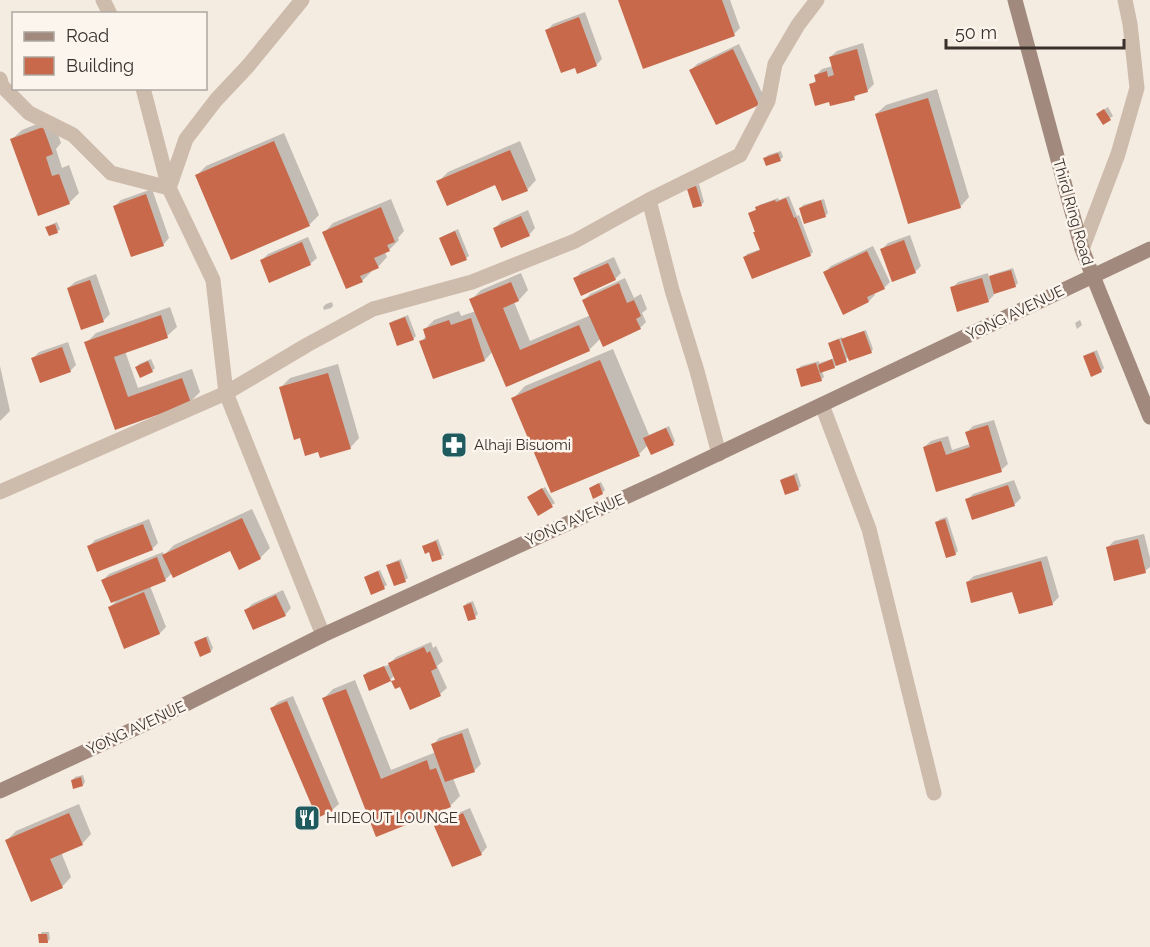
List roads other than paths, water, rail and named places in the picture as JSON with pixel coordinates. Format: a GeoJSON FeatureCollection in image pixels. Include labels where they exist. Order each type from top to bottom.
{"type":"FeatureCollection","features":[{"type":"Feature","properties":{"kind":"street"},"geometry":{"type":"LineString","coordinates":[[169,188],[186,139],[216,100],[248,66],[302,0]]}},
{"type":"Feature","properties":{"kind":"street"},"geometry":{"type":"LineString","coordinates":[[0,492],[226,393],[373,309],[472,282],[575,242],[649,200],[740,155],[768,101],[775,64],[798,25],[817,0]]}},
{"type":"Feature","properties":{"kind":"street","name":"Third Ring Road"},"geometry":{"type":"LineString","coordinates":[[1016,0],[1082,249],[1150,417]]}},
{"type":"Feature","properties":{"kind":"street"},"geometry":{"type":"LineString","coordinates":[[1082,249],[1118,154],[1137,88],[1125,0]]}},
{"type":"Feature","properties":{"kind":"street"},"geometry":{"type":"LineString","coordinates":[[0,79],[2,86],[29,113],[73,135],[111,173],[169,188]]}},
{"type":"Feature","properties":{"kind":"street"},"geometry":{"type":"LineString","coordinates":[[144,90],[169,188],[213,280],[226,393],[323,635]]}},
{"type":"Feature","properties":{"kind":"street"},"geometry":{"type":"LineString","coordinates":[[649,200],[672,290],[698,371],[719,454]]}},
{"type":"Feature","properties":{"kind":"street","name":"YONG AVENUE"},"geometry":{"type":"LineString","coordinates":[[0,790],[160,717],[323,635],[719,454],[1150,249]]}},
{"type":"Feature","properties":{"kind":"street"},"geometry":{"type":"LineString","coordinates":[[822,405],[869,529],[934,794]]}},
{"type":"Feature","properties":{"kind":"place","name":"Alhaji Bisuomi"},"geometry":{"type":"Point","coordinates":[454,445]}},
{"type":"Feature","properties":{"kind":"place","name":"HIDEOUT LOUNGE"},"geometry":{"type":"Point","coordinates":[307,818]}}]}
